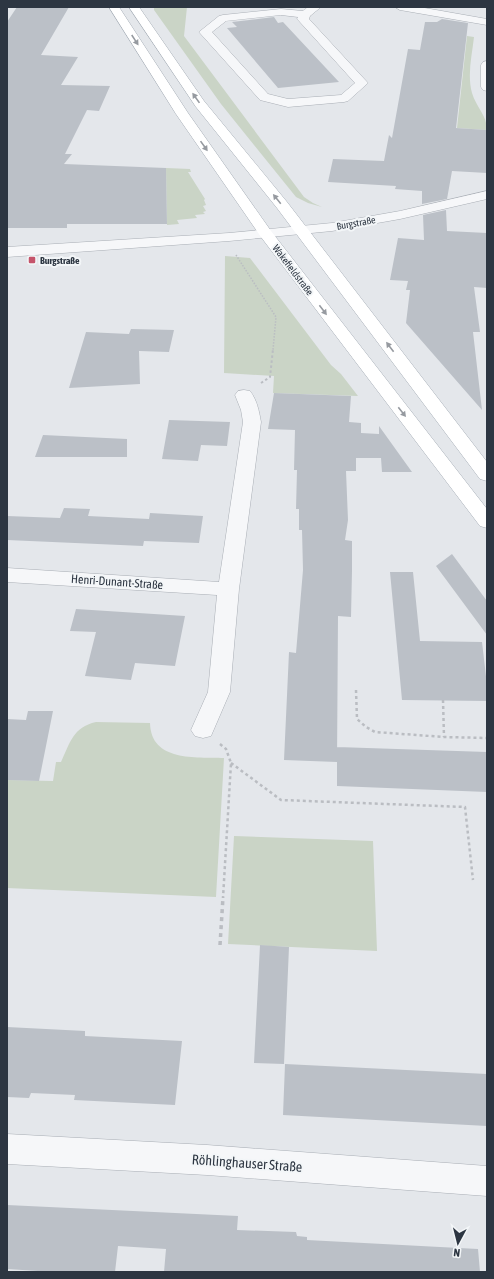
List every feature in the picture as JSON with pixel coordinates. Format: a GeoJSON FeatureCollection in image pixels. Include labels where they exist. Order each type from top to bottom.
{"type":"FeatureCollection","features":[{"type":"Feature","properties":{"kind":"main road","name":"Wakefieldstraße"},"geometry":{"type":"LineString","coordinates":[[114,7],[182,114],[266,234],[487,522]]}},
{"type":"Feature","properties":{"kind":"main road"},"geometry":{"type":"LineString","coordinates":[[134,7],[200,104],[301,230],[487,475]]}},
{"type":"Feature","properties":{"kind":"street"},"geometry":{"type":"LineString","coordinates":[[305,14],[303,19],[362,83],[344,98],[288,103],[264,97],[205,32],[223,18],[281,12],[305,14],[316,7]]}},
{"type":"Feature","properties":{"kind":"street"},"geometry":{"type":"LineString","coordinates":[[406,7],[486,20]]}},
{"type":"Feature","properties":{"kind":"street"},"geometry":{"type":"LineString","coordinates":[[487,65],[487,87]]}},
{"type":"Feature","properties":{"kind":"street","name":"Burgstraße"},"geometry":{"type":"LineString","coordinates":[[7,252],[266,234],[344,226],[487,195]]}},
{"type":"Feature","properties":{"kind":"street"},"geometry":{"type":"LineString","coordinates":[[203,730],[219,692],[228,589],[252,422],[250,410],[244,396]]}},
{"type":"Feature","properties":{"kind":"street","name":"Henri-Dunant-Straße"},"geometry":{"type":"LineString","coordinates":[[7,575],[228,589]]}},
{"type":"Feature","properties":{"kind":"street","name":"Röhlinghauser Straße"},"geometry":{"type":"LineString","coordinates":[[7,1149],[207,1160],[487,1181]]}},
{"type":"Feature","properties":{"kind":"path"},"geometry":{"type":"LineString","coordinates":[[234,251],[276,316],[270,377],[244,396]]}},
{"type":"Feature","properties":{"kind":"path"},"geometry":{"type":"LineString","coordinates":[[356,690],[357,719],[366,727],[375,732],[444,737],[487,738]]}},
{"type":"Feature","properties":{"kind":"path"},"geometry":{"type":"LineString","coordinates":[[443,700],[444,737]]}},
{"type":"Feature","properties":{"kind":"path"},"geometry":{"type":"LineString","coordinates":[[203,730],[226,749],[231,763],[220,944]]}},
{"type":"Feature","properties":{"kind":"path"},"geometry":{"type":"LineString","coordinates":[[231,763],[281,800],[465,807],[473,880]]}},
{"type":"Feature","properties":{"kind":"green space"},"geometry":{"type":"Polygon","coordinates":[[[154,7],[187,7],[184,36],[304,197],[322,207],[308,203],[296,197],[221,104],[154,10],[154,7]]]}},
{"type":"Feature","properties":{"kind":"green space"},"geometry":{"type":"Polygon","coordinates":[[[467,36],[474,37],[470,72],[472,93],[483,115],[487,125],[487,130],[457,128],[467,36]]]}},
{"type":"Feature","properties":{"kind":"green space"},"geometry":{"type":"Polygon","coordinates":[[[166,168],[190,169],[191,172],[188,172],[205,199],[206,205],[203,206],[206,211],[203,212],[205,214],[195,215],[197,218],[177,220],[179,224],[167,225],[166,168]]]}},
{"type":"Feature","properties":{"kind":"green space"},"geometry":{"type":"Polygon","coordinates":[[[225,256],[250,258],[331,365],[341,374],[358,396],[273,393],[274,376],[224,373],[225,256]]]}},
{"type":"Feature","properties":{"kind":"green space"},"geometry":{"type":"Polygon","coordinates":[[[96,722],[150,723],[152,736],[158,745],[166,751],[189,757],[224,758],[216,897],[7,888],[7,780],[53,781],[56,762],[61,762],[73,737],[88,724],[96,722]]]}},
{"type":"Feature","properties":{"kind":"green space"},"geometry":{"type":"Polygon","coordinates":[[[234,836],[373,841],[377,951],[228,944],[234,836]]]}},
{"type":"Feature","properties":{"kind":"building"},"geometry":{"type":"Polygon","coordinates":[[[17,7],[69,7],[41,55],[78,57],[61,85],[110,86],[99,111],[87,110],[65,154],[72,154],[64,164],[166,168],[167,224],[67,224],[67,228],[7,228],[7,22],[17,7]]]}},
{"type":"Feature","properties":{"kind":"building"},"geometry":{"type":"Polygon","coordinates":[[[274,17],[278,23],[283,22],[339,82],[278,88],[227,28],[237,27],[232,22],[274,17]]]}},
{"type":"Feature","properties":{"kind":"building"},"geometry":{"type":"Polygon","coordinates":[[[442,19],[468,23],[456,128],[487,130],[487,173],[452,171],[447,199],[422,204],[422,191],[395,189],[396,186],[328,182],[333,159],[384,161],[389,135],[392,138],[408,49],[420,50],[425,22],[437,22],[442,19]]]}},
{"type":"Feature","properties":{"kind":"building"},"geometry":{"type":"Polygon","coordinates":[[[446,210],[447,231],[487,233],[487,288],[474,287],[480,332],[473,332],[482,410],[406,323],[410,290],[406,290],[408,281],[390,280],[398,238],[424,240],[423,215],[446,210]]]}},
{"type":"Feature","properties":{"kind":"building"},"geometry":{"type":"Polygon","coordinates":[[[131,329],[174,330],[169,352],[139,351],[140,384],[69,388],[86,332],[129,334],[131,329]]]}},
{"type":"Feature","properties":{"kind":"building"},"geometry":{"type":"Polygon","coordinates":[[[274,393],[351,396],[349,422],[361,423],[361,433],[379,434],[379,426],[412,472],[382,472],[381,458],[356,458],[356,471],[346,471],[348,520],[345,540],[352,541],[351,617],[338,616],[337,762],[284,760],[289,652],[296,653],[303,570],[302,530],[299,530],[299,509],[296,509],[297,470],[294,470],[295,430],[268,429],[274,393]]]}},
{"type":"Feature","properties":{"kind":"building"},"geometry":{"type":"Polygon","coordinates":[[[169,420],[230,422],[227,446],[201,445],[198,461],[162,459],[169,420]]]}},
{"type":"Feature","properties":{"kind":"building"},"geometry":{"type":"Polygon","coordinates":[[[43,435],[127,439],[127,457],[35,457],[43,435]]]}},
{"type":"Feature","properties":{"kind":"building"},"geometry":{"type":"Polygon","coordinates":[[[64,508],[90,509],[88,516],[149,519],[150,513],[203,516],[199,543],[144,541],[143,546],[7,540],[7,516],[60,518],[64,508]]]}},
{"type":"Feature","properties":{"kind":"building"},"geometry":{"type":"Polygon","coordinates":[[[452,554],[487,601],[487,635],[436,566],[452,554]]]}},
{"type":"Feature","properties":{"kind":"building"},"geometry":{"type":"Polygon","coordinates":[[[390,572],[413,572],[420,641],[482,642],[487,685],[487,701],[402,700],[390,572]]]}},
{"type":"Feature","properties":{"kind":"building"},"geometry":{"type":"Polygon","coordinates":[[[76,609],[185,616],[175,666],[135,663],[131,680],[85,676],[96,632],[70,631],[76,609]]]}},
{"type":"Feature","properties":{"kind":"building"},"geometry":{"type":"Polygon","coordinates":[[[28,711],[53,711],[39,781],[7,780],[7,719],[26,720],[28,711]]]}},
{"type":"Feature","properties":{"kind":"building"},"geometry":{"type":"Polygon","coordinates":[[[337,747],[487,752],[487,792],[337,786],[337,747]]]}},
{"type":"Feature","properties":{"kind":"building"},"geometry":{"type":"Polygon","coordinates":[[[260,945],[289,947],[284,1064],[254,1063],[260,945]]]}},
{"type":"Feature","properties":{"kind":"building"},"geometry":{"type":"Polygon","coordinates":[[[7,1027],[85,1031],[85,1036],[182,1041],[175,1105],[74,1100],[75,1095],[31,1093],[29,1098],[7,1097],[7,1027]]]}},
{"type":"Feature","properties":{"kind":"building"},"geometry":{"type":"Polygon","coordinates":[[[285,1064],[487,1074],[487,1126],[283,1115],[285,1064]]]}},
{"type":"Feature","properties":{"kind":"building"},"geometry":{"type":"Polygon","coordinates":[[[7,1205],[238,1216],[237,1230],[296,1232],[297,1236],[307,1237],[307,1240],[478,1249],[480,1272],[164,1272],[166,1249],[118,1246],[115,1272],[53,1272],[7,1269],[7,1205]]]}},
{"type":"Feature","properties":{"kind":"place","name":"Burgstraße"},"geometry":{"type":"Point","coordinates":[32,260]}}]}
